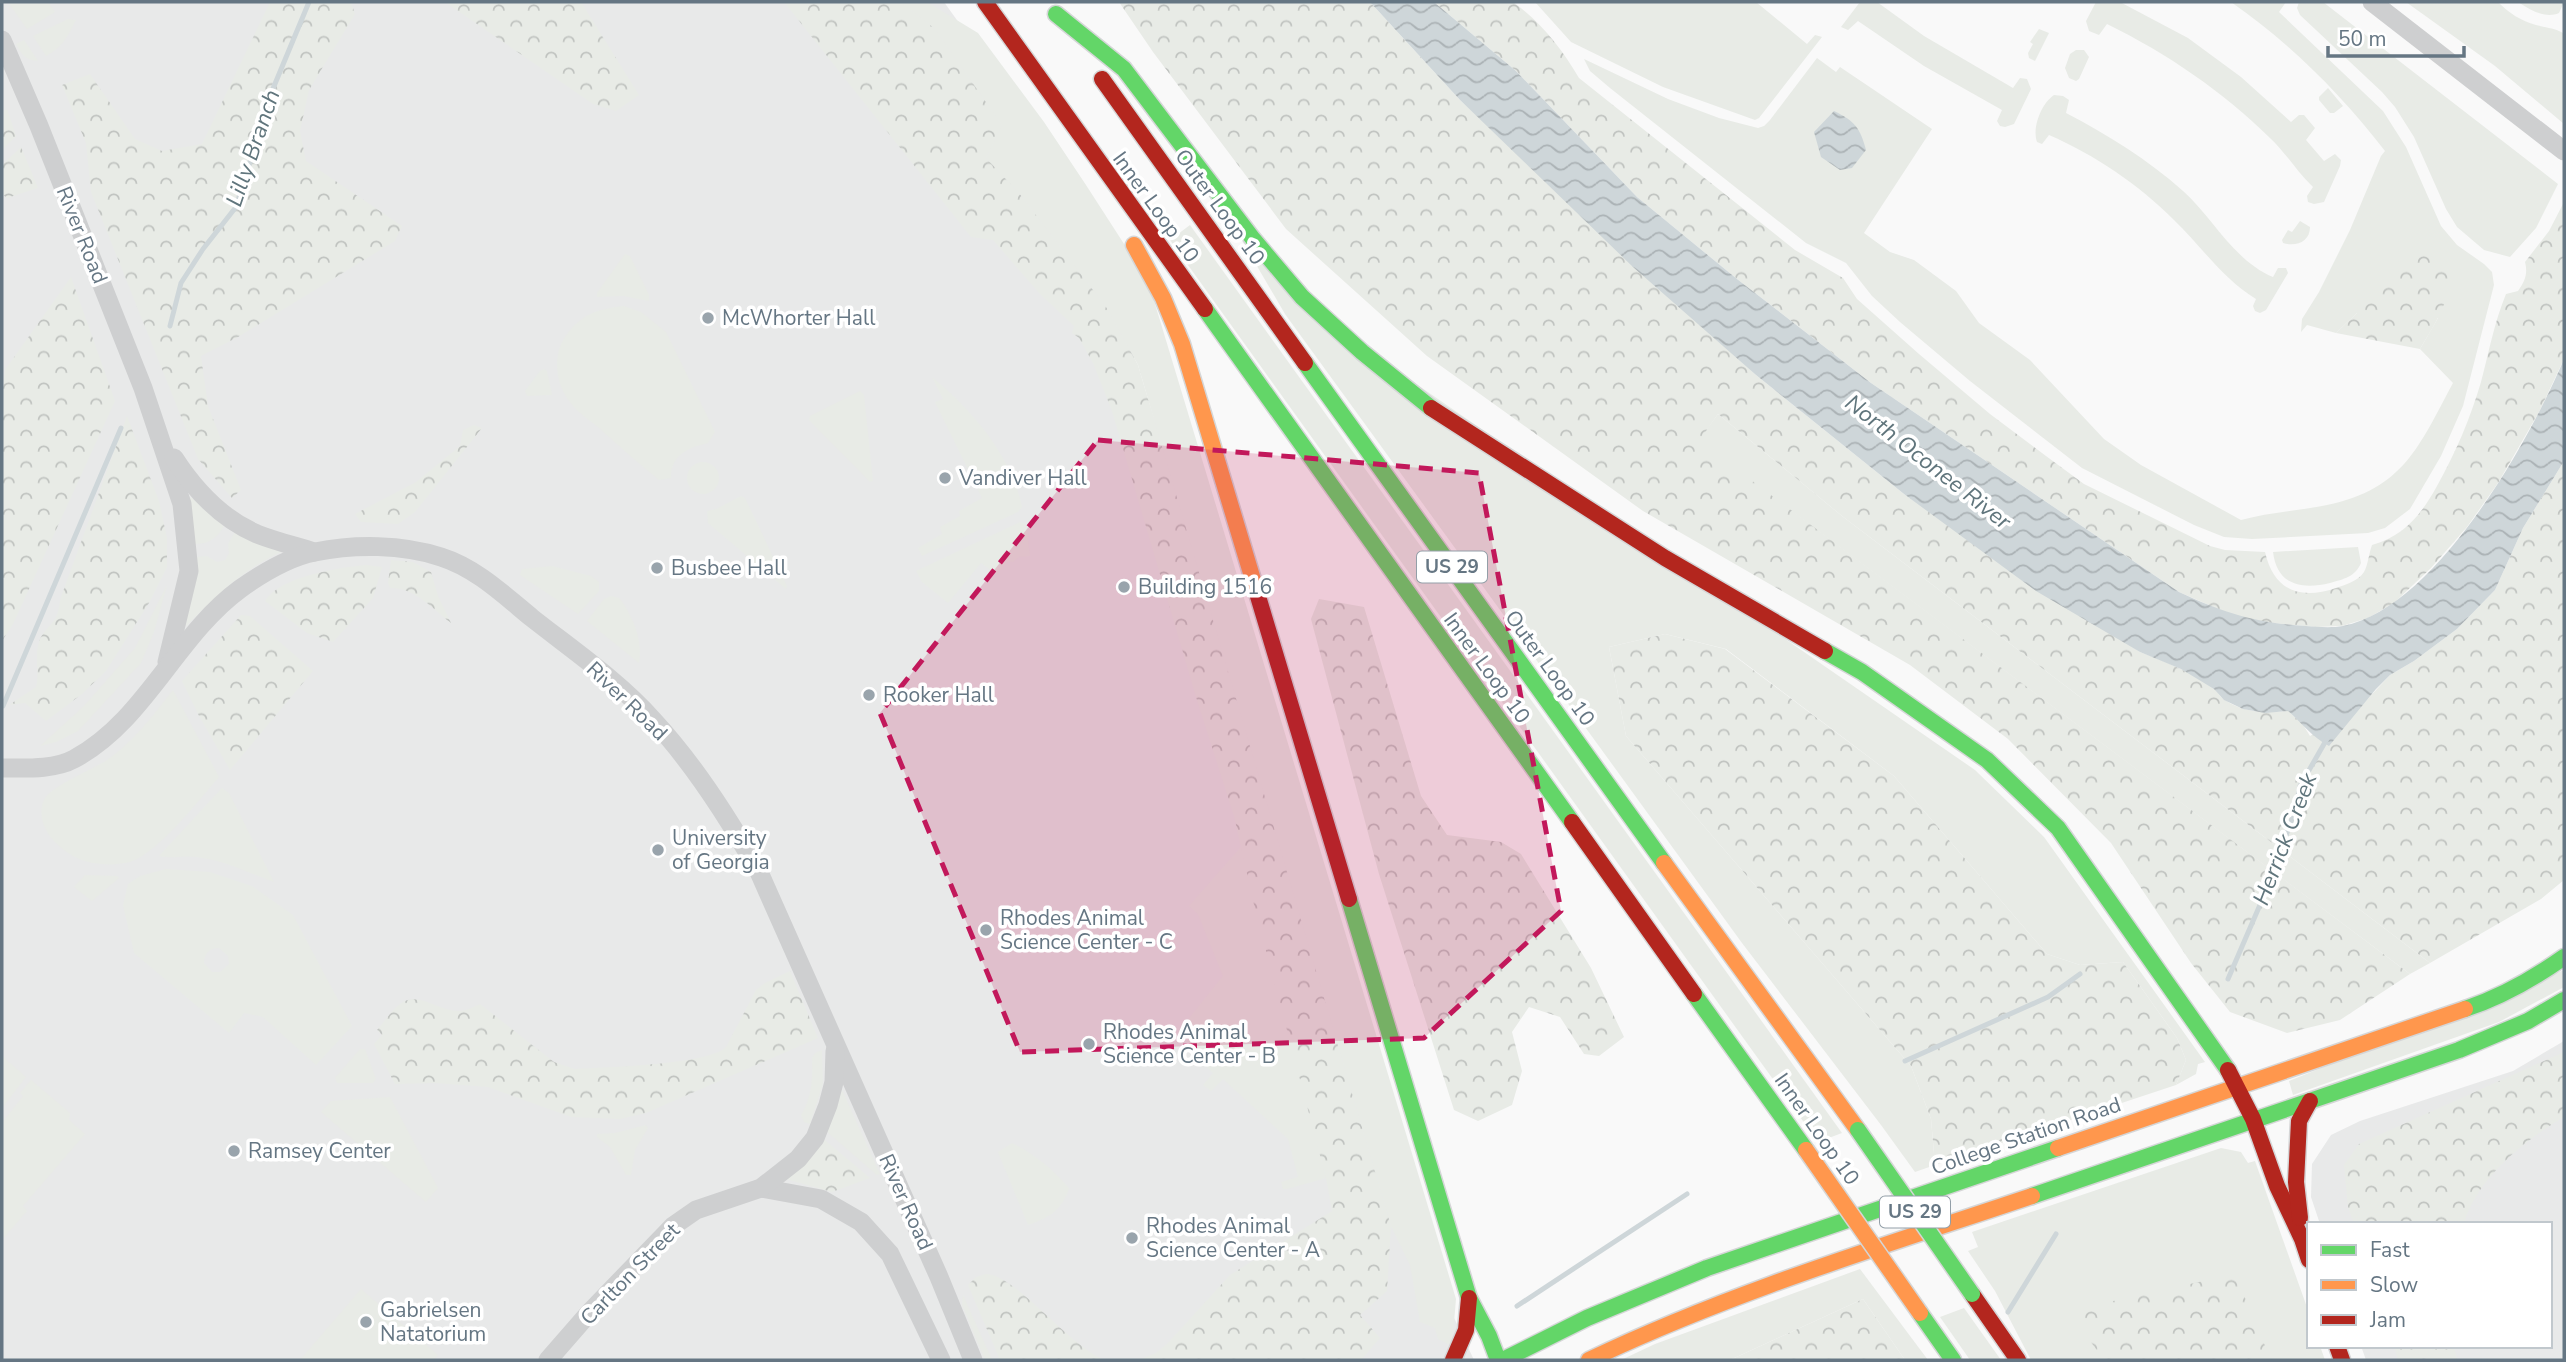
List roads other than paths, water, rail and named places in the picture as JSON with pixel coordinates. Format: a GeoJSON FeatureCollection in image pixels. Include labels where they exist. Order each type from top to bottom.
{"type":"FeatureCollection","features":[{"type":"Feature","properties":{"kind":"main road","name":"Inner Loop 10"},"geometry":{"type":"LineString","coordinates":[[985,2],[1806,1150],[1953,1360]]}},
{"type":"Feature","properties":{"kind":"main road"},"geometry":{"type":"LineString","coordinates":[[1052,8],[1124,68],[1253,239],[1302,297],[1362,352],[1429,406],[1507,459],[1665,558],[1862,672],[1987,760],[2058,828],[2223,1060],[2253,1119],[2277,1186],[2307,1254]]}},
{"type":"Feature","properties":{"kind":"main road","name":"Outer Loop 10"},"geometry":{"type":"LineString","coordinates":[[1052,8],[1858,1130],[2018,1360]]}},
{"type":"Feature","properties":{"kind":"main road"},"geometry":{"type":"LineString","coordinates":[[1079,136],[1097,188]]}},
{"type":"Feature","properties":{"kind":"main road"},"geometry":{"type":"LineString","coordinates":[[1124,229],[1163,298],[1182,344],[1469,1298],[1500,1360]]}},
{"type":"Feature","properties":{"kind":"main road","name":"College Station Road"},"geometry":{"type":"LineString","coordinates":[[1500,1360],[1587,1318],[1707,1268],[2492,1000],[2535,977],[2564,957]]}},
{"type":"Feature","properties":{"kind":"main road"},"geometry":{"type":"LineString","coordinates":[[1589,1360],[1658,1327],[1786,1280],[2459,1050],[2528,1021],[2564,1000]]}},
{"type":"Feature","properties":{"kind":"main road"},"geometry":{"type":"LineString","coordinates":[[2302,1239],[2296,1182],[2299,1121],[2310,1101]]}},
{"type":"Feature","properties":{"kind":"main road"},"geometry":{"type":"LineString","coordinates":[[1453,1360],[1465,1339],[1469,1298]]}},
{"type":"Feature","properties":{"kind":"street"},"geometry":{"type":"LineString","coordinates":[[2372,2],[2564,151]]}},
{"type":"Feature","properties":{"kind":"street","name":"River Road"},"geometry":{"type":"LineString","coordinates":[[2,40],[83,237],[158,432],[181,504],[189,571],[166,667]]}},
{"type":"Feature","properties":{"kind":"street","name":"River Road"},"geometry":{"type":"LineString","coordinates":[[158,432],[188,479],[224,514],[257,534],[314,552]]}},
{"type":"Feature","properties":{"kind":"street","name":"River Road"},"geometry":{"type":"LineString","coordinates":[[2,768],[34,768],[73,760],[115,729],[166,667],[239,590],[279,565],[314,552],[369,547],[421,551],[473,571],[619,686],[654,721],[679,752],[739,837],[758,872],[939,1277],[973,1360]]}},
{"type":"Feature","properties":{"kind":"street","name":"River Road"},"geometry":{"type":"LineString","coordinates":[[761,1188],[798,1159],[815,1138],[834,1082],[835,1046]]}},
{"type":"Feature","properties":{"kind":"street","name":"River Road"},"geometry":{"type":"LineString","coordinates":[[761,1188],[821,1199],[862,1222],[890,1254],[941,1360]]}},
{"type":"Feature","properties":{"kind":"street","name":"Carlton Street"},"geometry":{"type":"LineString","coordinates":[[548,1360],[673,1226],[696,1210],[761,1188]]}},
{"type":"Feature","properties":{"kind":"water","name":"North Oconee River"},"geometry":{"type":"Polygon","coordinates":[[[1370,2],[1434,2],[1516,71],[1637,197],[1737,279],[1871,383],[2179,592],[2211,606],[2256,619],[2320,627],[2343,626],[2378,613],[2412,588],[2445,555],[2476,516],[2528,432],[2564,359],[2564,461],[2523,528],[2495,590],[2457,629],[2390,675],[2329,746],[2288,711],[2265,713],[2243,709],[2224,700],[2214,689],[2181,669],[2140,652],[2036,591],[1904,494],[1756,375],[1633,267],[1460,100],[1370,2]]]}},
{"type":"Feature","properties":{"kind":"water"},"geometry":{"type":"Polygon","coordinates":[[[1834,111],[1856,126],[1864,142],[1866,150],[1852,168],[1840,170],[1821,157],[1814,132],[1834,111]]]}},
{"type":"Feature","properties":{"kind":"waterway","name":"Lilly Branch"},"geometry":{"type":"LineString","coordinates":[[170,326],[181,283],[203,249],[236,207],[272,91],[309,2]]}},
{"type":"Feature","properties":{"kind":"waterway","name":"Lilly Branch"},"geometry":{"type":"LineString","coordinates":[[3,706],[121,428]]}},
{"type":"Feature","properties":{"kind":"waterway","name":"Herrick Creek"},"geometry":{"type":"LineString","coordinates":[[2228,979],[2269,884],[2295,810],[2300,786],[2328,737]]}},
{"type":"Feature","properties":{"kind":"waterway"},"geometry":{"type":"LineString","coordinates":[[1905,1061],[2048,997],[2080,974]]}},
{"type":"Feature","properties":{"kind":"waterway"},"geometry":{"type":"LineString","coordinates":[[1517,1306],[1687,1194]]}},
{"type":"Feature","properties":{"kind":"waterway","name":"Herrick Creek"},"geometry":{"type":"LineString","coordinates":[[2008,1312],[2056,1234]]}},
{"type":"Feature","properties":{"kind":"place","name":"McWhorter Hall"},"geometry":{"type":"Point","coordinates":[708,318]}},
{"type":"Feature","properties":{"kind":"place","name":"Vandiver Hall"},"geometry":{"type":"Point","coordinates":[945,478]}},
{"type":"Feature","properties":{"kind":"place","name":"Busbee Hall"},"geometry":{"type":"Point","coordinates":[657,568]}},
{"type":"Feature","properties":{"kind":"place","name":"Building 1516"},"geometry":{"type":"Point","coordinates":[1124,587]}},
{"type":"Feature","properties":{"kind":"place","name":"Rooker Hall"},"geometry":{"type":"Point","coordinates":[869,695]}},
{"type":"Feature","properties":{"kind":"place","name":"University of Georgia"},"geometry":{"type":"Point","coordinates":[658,850]}},
{"type":"Feature","properties":{"kind":"place","name":"Rhodes Animal Science Center - C"},"geometry":{"type":"Point","coordinates":[986,930]}},
{"type":"Feature","properties":{"kind":"place","name":"Rhodes Animal Science Center - B"},"geometry":{"type":"Point","coordinates":[1089,1044]}},
{"type":"Feature","properties":{"kind":"place","name":"Ramsey Center"},"geometry":{"type":"Point","coordinates":[234,1151]}},
{"type":"Feature","properties":{"kind":"place","name":"Rhodes Animal Science Center - A"},"geometry":{"type":"Point","coordinates":[1132,1238]}},
{"type":"Feature","properties":{"kind":"place","name":"Gabrielsen Natatorium"},"geometry":{"type":"Point","coordinates":[366,1322]}}]}
